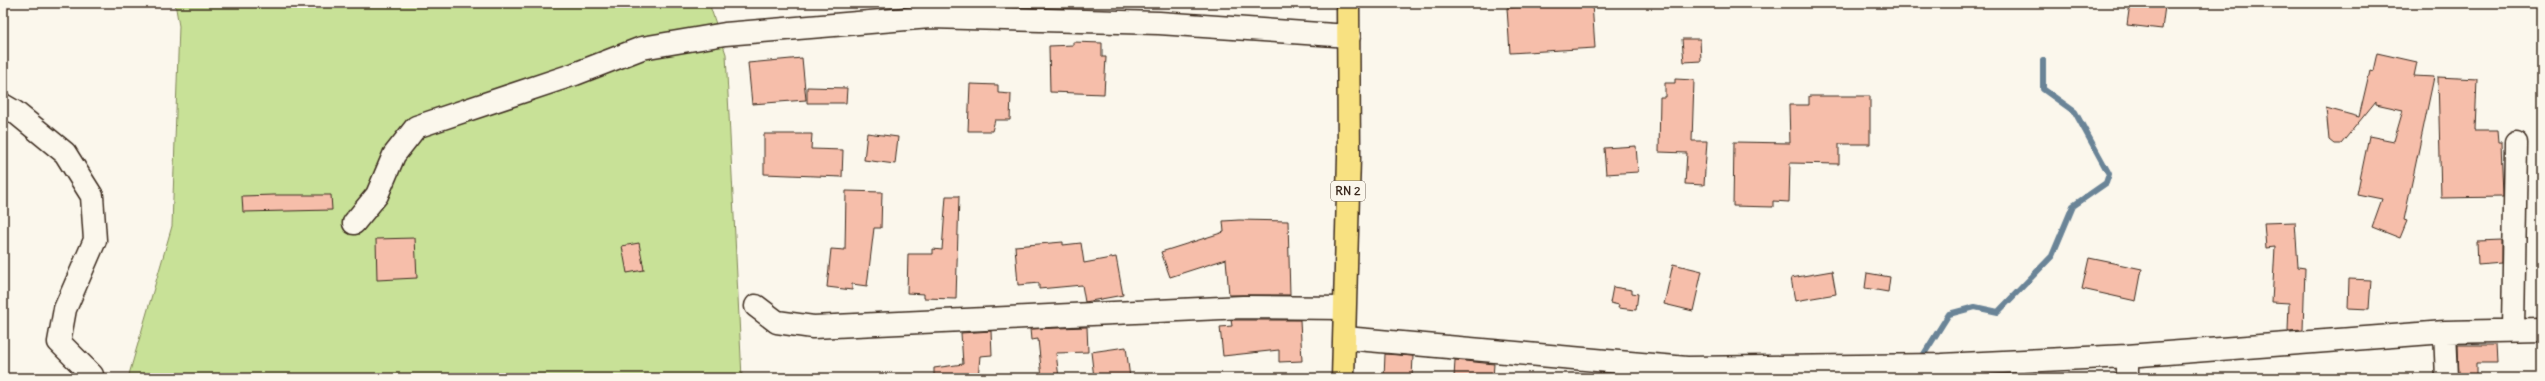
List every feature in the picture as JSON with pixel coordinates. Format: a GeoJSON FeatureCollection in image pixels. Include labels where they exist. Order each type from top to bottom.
{"type":"FeatureCollection","features":[{"type":"Feature","properties":{"kind":"main road","name":"RN 2"},"geometry":{"type":"LineString","coordinates":[[1343,378],[1349,157],[1348,3]]}},
{"type":"Feature","properties":{"kind":"street"},"geometry":{"type":"LineString","coordinates":[[354,223],[376,195],[394,155],[416,127],[575,74],[642,48],[724,34],[930,17],[1160,23],[1349,36]]}},
{"type":"Feature","properties":{"kind":"street"},"geometry":{"type":"LineString","coordinates":[[3,105],[15,112],[65,153],[92,196],[95,240],[65,309],[59,342],[92,375],[92,378]]}},
{"type":"Feature","properties":{"kind":"street"},"geometry":{"type":"LineString","coordinates":[[2513,329],[2516,143]]}},
{"type":"Feature","properties":{"kind":"street"},"geometry":{"type":"LineString","coordinates":[[756,306],[777,322],[813,327],[1243,307],[1344,308]]}},
{"type":"Feature","properties":{"kind":"street"},"geometry":{"type":"LineString","coordinates":[[1345,338],[1687,368],[1941,365],[2127,356],[2445,332],[2513,329],[2542,330]]}},
{"type":"Feature","properties":{"kind":"street"},"geometry":{"type":"LineString","coordinates":[[2445,332],[2447,378]]}},
{"type":"Feature","properties":{"kind":"street"},"geometry":{"type":"LineString","coordinates":[[2126,378],[2127,356]]}},
{"type":"Feature","properties":{"kind":"green space"},"geometry":{"type":"Polygon","coordinates":[[[175,3],[713,3],[710,6],[726,54],[742,378],[128,378],[172,226],[179,26],[175,3]]]}},
{"type":"Feature","properties":{"kind":"building"},"geometry":{"type":"Polygon","coordinates":[[[1592,3],[1595,48],[1510,53],[1507,8],[1592,3]]]}},
{"type":"Feature","properties":{"kind":"building"},"geometry":{"type":"Polygon","coordinates":[[[2130,3],[2165,6],[2162,29],[2127,25],[2130,3]]]}},
{"type":"Feature","properties":{"kind":"building"},"geometry":{"type":"Polygon","coordinates":[[[1682,39],[1700,39],[1701,61],[1684,62],[1682,39]]]}},
{"type":"Feature","properties":{"kind":"building"},"geometry":{"type":"Polygon","coordinates":[[[1073,42],[1102,43],[1102,57],[1106,57],[1104,94],[1050,92],[1049,46],[1073,45],[1073,42]]]}},
{"type":"Feature","properties":{"kind":"building"},"geometry":{"type":"Polygon","coordinates":[[[2377,53],[2417,62],[2414,76],[2434,77],[2404,220],[2407,221],[2400,238],[2372,227],[2382,199],[2357,194],[2369,136],[2394,141],[2403,110],[2376,104],[2376,101],[2341,144],[2334,144],[2329,140],[2326,108],[2359,117],[2370,70],[2373,71],[2377,53]]]}},
{"type":"Feature","properties":{"kind":"building"},"geometry":{"type":"Polygon","coordinates":[[[802,58],[806,100],[752,104],[748,63],[802,58]]]}},
{"type":"Feature","properties":{"kind":"building"},"geometry":{"type":"Polygon","coordinates":[[[2438,77],[2477,79],[2475,130],[2497,130],[2498,142],[2501,142],[2503,197],[2441,198],[2438,77]]]}},
{"type":"Feature","properties":{"kind":"building"},"geometry":{"type":"Polygon","coordinates":[[[1675,79],[1694,80],[1692,141],[1707,141],[1704,185],[1685,184],[1687,153],[1659,152],[1660,97],[1665,97],[1665,83],[1675,83],[1675,79]]]}},
{"type":"Feature","properties":{"kind":"building"},"geometry":{"type":"Polygon","coordinates":[[[970,84],[998,85],[998,93],[1011,94],[1010,120],[995,120],[992,131],[968,131],[970,84]]]}},
{"type":"Feature","properties":{"kind":"building"},"geometry":{"type":"Polygon","coordinates":[[[807,87],[847,88],[846,103],[807,103],[807,87]]]}},
{"type":"Feature","properties":{"kind":"building"},"geometry":{"type":"Polygon","coordinates":[[[1809,96],[1870,96],[1870,144],[1839,144],[1839,164],[1790,163],[1789,202],[1773,201],[1773,207],[1733,206],[1734,142],[1790,143],[1789,105],[1809,105],[1809,96]]]}},
{"type":"Feature","properties":{"kind":"building"},"geometry":{"type":"Polygon","coordinates":[[[867,133],[898,137],[895,164],[864,160],[867,133]]]}},
{"type":"Feature","properties":{"kind":"building"},"geometry":{"type":"Polygon","coordinates":[[[764,134],[812,134],[811,149],[843,150],[842,177],[764,174],[764,134]]]}},
{"type":"Feature","properties":{"kind":"building"},"geometry":{"type":"Polygon","coordinates":[[[1636,146],[1638,172],[1606,174],[1604,148],[1636,146]]]}},
{"type":"Feature","properties":{"kind":"building"},"geometry":{"type":"Polygon","coordinates":[[[846,191],[882,192],[881,228],[874,228],[867,286],[852,284],[852,290],[827,287],[831,249],[845,250],[846,191]]]}},
{"type":"Feature","properties":{"kind":"building"},"geometry":{"type":"Polygon","coordinates":[[[331,195],[332,210],[243,212],[242,196],[331,195]]]}},
{"type":"Feature","properties":{"kind":"building"},"geometry":{"type":"Polygon","coordinates":[[[946,196],[959,196],[956,299],[924,298],[924,294],[907,293],[908,254],[933,254],[933,249],[942,250],[946,196]]]}},
{"type":"Feature","properties":{"kind":"building"},"geometry":{"type":"Polygon","coordinates":[[[1223,221],[1288,221],[1290,295],[1229,295],[1226,259],[1170,277],[1161,252],[1224,232],[1223,221]]]}},
{"type":"Feature","properties":{"kind":"building"},"geometry":{"type":"Polygon","coordinates":[[[2295,222],[2298,267],[2305,268],[2303,330],[2288,331],[2289,303],[2272,302],[2275,247],[2266,248],[2264,223],[2295,222]]]}},
{"type":"Feature","properties":{"kind":"building"},"geometry":{"type":"Polygon","coordinates":[[[415,238],[417,278],[377,280],[376,239],[415,238]]]}},
{"type":"Feature","properties":{"kind":"building"},"geometry":{"type":"Polygon","coordinates":[[[2502,240],[2502,263],[2478,265],[2477,241],[2502,240]]]}},
{"type":"Feature","properties":{"kind":"building"},"geometry":{"type":"Polygon","coordinates":[[[1063,242],[1063,245],[1081,243],[1084,263],[1116,257],[1123,295],[1085,302],[1082,285],[1039,289],[1039,283],[1018,285],[1015,246],[1063,242]]]}},
{"type":"Feature","properties":{"kind":"building"},"geometry":{"type":"Polygon","coordinates":[[[639,243],[644,270],[627,273],[622,246],[639,243]]]}},
{"type":"Feature","properties":{"kind":"building"},"geometry":{"type":"Polygon","coordinates":[[[2089,258],[2142,269],[2136,301],[2082,289],[2089,258]]]}},
{"type":"Feature","properties":{"kind":"building"},"geometry":{"type":"Polygon","coordinates":[[[1673,264],[1702,271],[1693,311],[1664,304],[1673,264]]]}},
{"type":"Feature","properties":{"kind":"building"},"geometry":{"type":"Polygon","coordinates":[[[1832,271],[1836,294],[1795,301],[1791,278],[1832,271]]]}},
{"type":"Feature","properties":{"kind":"building"},"geometry":{"type":"Polygon","coordinates":[[[1867,273],[1890,277],[1888,292],[1865,288],[1867,273]]]}},
{"type":"Feature","properties":{"kind":"building"},"geometry":{"type":"Polygon","coordinates":[[[2349,279],[2371,280],[2369,309],[2348,308],[2349,279]]]}},
{"type":"Feature","properties":{"kind":"building"},"geometry":{"type":"Polygon","coordinates":[[[1613,287],[1632,290],[1632,293],[1638,294],[1636,310],[1618,308],[1619,305],[1610,303],[1613,287]]]}},
{"type":"Feature","properties":{"kind":"building"},"geometry":{"type":"Polygon","coordinates":[[[1231,320],[1300,320],[1302,361],[1279,362],[1279,350],[1223,356],[1220,327],[1232,326],[1231,320]]]}},
{"type":"Feature","properties":{"kind":"building"},"geometry":{"type":"Polygon","coordinates":[[[1087,327],[1088,352],[1056,353],[1059,378],[1042,378],[1038,339],[1031,340],[1030,329],[1087,327]]]}},
{"type":"Feature","properties":{"kind":"building"},"geometry":{"type":"Polygon","coordinates":[[[991,331],[992,355],[980,356],[978,378],[934,378],[934,368],[963,364],[961,333],[991,331]]]}},
{"type":"Feature","properties":{"kind":"building"},"geometry":{"type":"Polygon","coordinates":[[[2458,345],[2496,345],[2497,363],[2476,363],[2476,378],[2459,378],[2458,345]]]}},
{"type":"Feature","properties":{"kind":"building"},"geometry":{"type":"Polygon","coordinates":[[[1126,347],[1130,378],[1094,378],[1091,352],[1126,347]]]}},
{"type":"Feature","properties":{"kind":"building"},"geometry":{"type":"Polygon","coordinates":[[[1385,354],[1413,356],[1412,378],[1384,378],[1385,354]]]}},
{"type":"Feature","properties":{"kind":"building"},"geometry":{"type":"Polygon","coordinates":[[[1455,360],[1494,364],[1493,378],[1454,378],[1455,360]]]}},
{"type":"Feature","properties":{"kind":"waterway"},"geometry":{"type":"LineString","coordinates":[[1924,354],[1949,314],[1975,307],[1998,312],[2052,256],[2073,206],[2106,183],[2109,174],[2075,112],[2043,89],[2043,60]]}}]}
